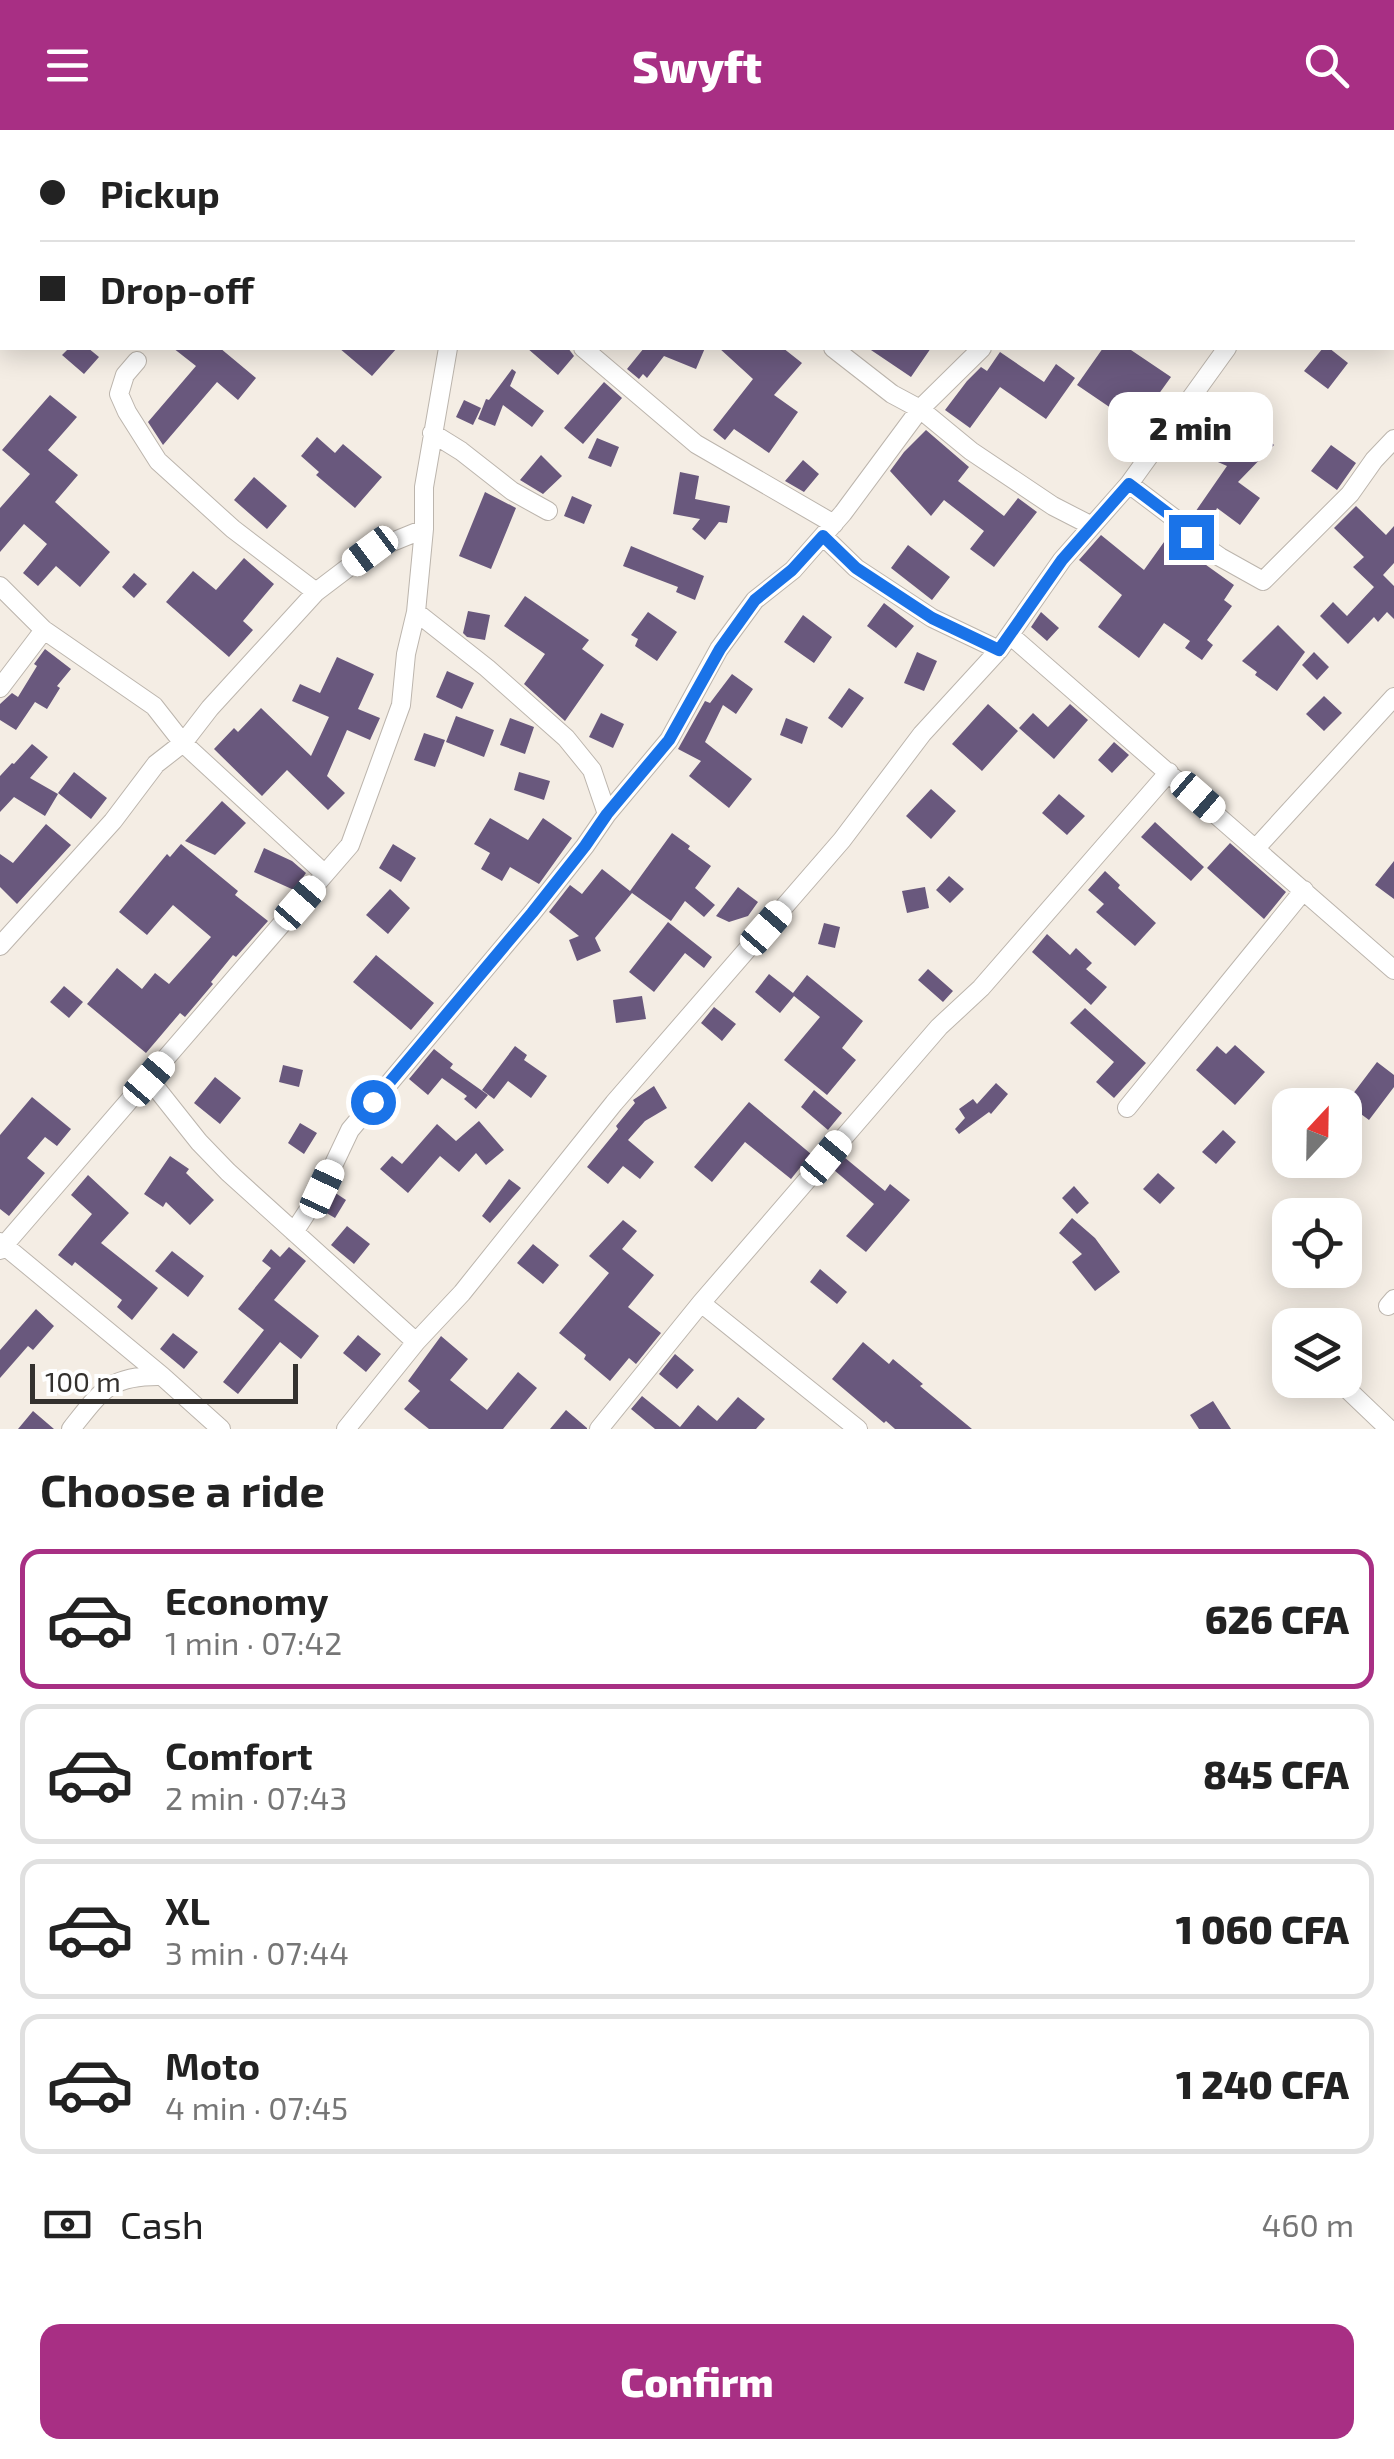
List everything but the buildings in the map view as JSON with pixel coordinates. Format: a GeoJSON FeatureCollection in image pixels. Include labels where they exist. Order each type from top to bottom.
{"type":"FeatureCollection","features":[{"type":"Feature","properties":{"kind":"street"},"geometry":{"type":"LineString","coordinates":[[221,1429],[2,1246],[350,845],[401,705],[406,654],[416,612],[424,487],[448,350]]}},
{"type":"Feature","properties":{"kind":"street"},"geometry":{"type":"LineString","coordinates":[[586,350],[696,444],[828,530],[856,568],[932,618],[1004,642],[1169,772],[1394,970]]}},
{"type":"Feature","properties":{"kind":"street"},"geometry":{"type":"LineString","coordinates":[[837,350],[971,451],[1053,506],[1092,526]]}},
{"type":"Feature","properties":{"kind":"street"},"geometry":{"type":"LineString","coordinates":[[294,1232],[322,1189],[350,1130],[532,913],[669,740],[720,649],[755,600],[792,570],[844,514],[920,409],[980,350]]}},
{"type":"Feature","properties":{"kind":"street"},"geometry":{"type":"LineString","coordinates":[[346,1429],[416,1342],[462,1293],[614,1103],[842,840],[922,734],[1004,642],[1062,560],[1129,484],[1226,350]]}},
{"type":"Feature","properties":{"kind":"street"},"geometry":{"type":"LineString","coordinates":[[137,362],[125,375],[119,394],[158,462],[233,529],[316,592]]}},
{"type":"Feature","properties":{"kind":"street"},"geometry":{"type":"LineString","coordinates":[[432,433],[548,512]]}},
{"type":"Feature","properties":{"kind":"street"},"geometry":{"type":"LineString","coordinates":[[1129,484],[1174,518],[1191,537],[1263,581],[1350,494],[1394,439]]}},
{"type":"Feature","properties":{"kind":"street"},"geometry":{"type":"LineString","coordinates":[[0,946],[113,821],[156,764],[183,743],[316,592],[370,551],[424,529]]}},
{"type":"Feature","properties":{"kind":"street"},"geometry":{"type":"LineString","coordinates":[[0,586],[44,630],[154,706],[183,743],[325,874]]}},
{"type":"Feature","properties":{"kind":"street"},"geometry":{"type":"LineString","coordinates":[[416,612],[566,738],[592,770],[607,814]]}},
{"type":"Feature","properties":{"kind":"street"},"geometry":{"type":"LineString","coordinates":[[0,688],[44,630]]}},
{"type":"Feature","properties":{"kind":"street"},"geometry":{"type":"LineString","coordinates":[[1256,848],[1394,696]]}},
{"type":"Feature","properties":{"kind":"street"},"geometry":{"type":"LineString","coordinates":[[599,1429],[939,1026],[981,988],[1169,772]]}},
{"type":"Feature","properties":{"kind":"street"},"geometry":{"type":"LineString","coordinates":[[1127,1108],[1304,890]]}},
{"type":"Feature","properties":{"kind":"street"},"geometry":{"type":"LineString","coordinates":[[149,1079],[199,1142],[416,1342]]}},
{"type":"Feature","properties":{"kind":"street"},"geometry":{"type":"LineString","coordinates":[[702,1304],[858,1429]]}},
{"type":"Feature","properties":{"kind":"street"},"geometry":{"type":"LineString","coordinates":[[71,1429],[116,1381],[162,1376]]}},
{"type":"Feature","properties":{"kind":"street"},"geometry":{"type":"LineString","coordinates":[[1356,1398],[1388,1429]]}},
{"type":"Feature","properties":{"kind":"route"},"geometry":{"type":"LineString","coordinates":[[373,1102],[532,913],[669,740],[720,649],[755,600],[792,570],[823,536],[856,568],[932,618],[999,650],[1062,560],[1129,484],[1174,518],[1191,537]]}}]}
